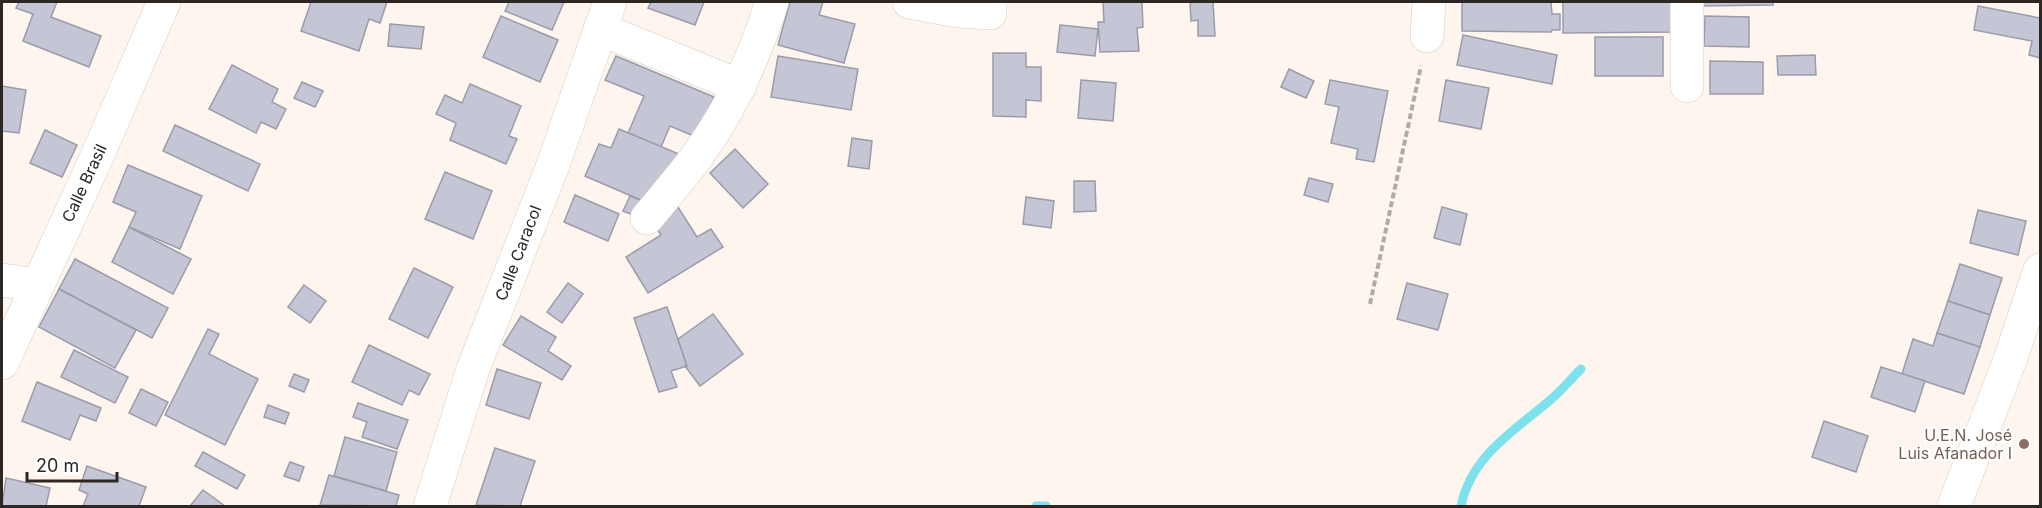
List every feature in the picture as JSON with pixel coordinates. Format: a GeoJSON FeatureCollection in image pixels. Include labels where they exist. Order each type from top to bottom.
{"type":"FeatureCollection","features":[{"type":"Feature","properties":{"kind":"street","name":"Calle Brasil"},"geometry":{"type":"LineString","coordinates":[[2,363],[95,161],[164,2]]}},
{"type":"Feature","properties":{"kind":"street"},"geometry":{"type":"LineString","coordinates":[[647,218],[700,153],[726,112],[740,86],[761,36],[772,2]]}},
{"type":"Feature","properties":{"kind":"street"},"geometry":{"type":"LineString","coordinates":[[909,2],[990,13],[990,2]]}},
{"type":"Feature","properties":{"kind":"street"},"geometry":{"type":"LineString","coordinates":[[1427,36],[1429,2]]}},
{"type":"Feature","properties":{"kind":"street"},"geometry":{"type":"LineString","coordinates":[[1687,2],[1687,86]]}},
{"type":"Feature","properties":{"kind":"street"},"geometry":{"type":"LineString","coordinates":[[605,15],[740,86]]}},
{"type":"Feature","properties":{"kind":"street","name":"Calle Caracol"},"geometry":{"type":"LineString","coordinates":[[430,507],[473,369],[553,165],[605,15]]}},
{"type":"Feature","properties":{"kind":"street"},"geometry":{"type":"LineString","coordinates":[[1954,507],[2011,357],[2040,270]]}},
{"type":"Feature","properties":{"kind":"street"},"geometry":{"type":"LineString","coordinates":[[2,280],[37,285]]}},
{"type":"Feature","properties":{"kind":"path"},"geometry":{"type":"LineString","coordinates":[[1370,304],[1427,36]]}},
{"type":"Feature","properties":{"kind":"building"},"geometry":{"type":"Polygon","coordinates":[[[19,2],[57,2],[51,17],[101,36],[89,67],[23,41],[33,14],[16,8],[19,2]]]}},
{"type":"Feature","properties":{"kind":"building"},"geometry":{"type":"Polygon","coordinates":[[[311,2],[387,2],[380,23],[369,19],[359,51],[301,31],[311,2]]]}},
{"type":"Feature","properties":{"kind":"building"},"geometry":{"type":"Polygon","coordinates":[[[509,2],[564,2],[552,30],[505,11],[509,2]]]}},
{"type":"Feature","properties":{"kind":"building"},"geometry":{"type":"Polygon","coordinates":[[[651,2],[704,2],[695,25],[648,8],[651,2]]]}},
{"type":"Feature","properties":{"kind":"building"},"geometry":{"type":"Polygon","coordinates":[[[790,2],[823,2],[819,15],[855,24],[844,63],[778,45],[790,2]]]}},
{"type":"Feature","properties":{"kind":"building"},"geometry":{"type":"Polygon","coordinates":[[[1103,2],[1142,2],[1143,27],[1137,28],[1139,51],[1100,52],[1098,22],[1104,22],[1103,2]]]}},
{"type":"Feature","properties":{"kind":"building"},"geometry":{"type":"Polygon","coordinates":[[[1190,2],[1213,2],[1215,36],[1198,36],[1198,20],[1191,21],[1190,2]]]}},
{"type":"Feature","properties":{"kind":"building"},"geometry":{"type":"Polygon","coordinates":[[[1462,2],[1551,2],[1552,14],[1560,14],[1560,30],[1551,32],[1462,31],[1462,2]]]}},
{"type":"Feature","properties":{"kind":"building"},"geometry":{"type":"Polygon","coordinates":[[[1563,2],[1673,2],[1673,32],[1563,33],[1563,2]]]}},
{"type":"Feature","properties":{"kind":"building"},"geometry":{"type":"Polygon","coordinates":[[[1703,2],[1773,2],[1773,5],[1703,6],[1703,2]]]}},
{"type":"Feature","properties":{"kind":"building"},"geometry":{"type":"Polygon","coordinates":[[[1978,6],[2040,18],[2040,58],[2029,55],[2032,41],[1974,30],[1978,6]]]}},
{"type":"Feature","properties":{"kind":"building"},"geometry":{"type":"Polygon","coordinates":[[[501,16],[558,40],[540,82],[483,57],[501,16]]]}},
{"type":"Feature","properties":{"kind":"building"},"geometry":{"type":"Polygon","coordinates":[[[1705,16],[1749,17],[1749,47],[1704,46],[1705,16]]]}},
{"type":"Feature","properties":{"kind":"building"},"geometry":{"type":"Polygon","coordinates":[[[390,24],[424,27],[421,49],[388,46],[390,24]]]}},
{"type":"Feature","properties":{"kind":"building"},"geometry":{"type":"Polygon","coordinates":[[[1060,25],[1098,29],[1095,56],[1057,52],[1060,25]]]}},
{"type":"Feature","properties":{"kind":"building"},"geometry":{"type":"Polygon","coordinates":[[[1463,35],[1557,55],[1552,84],[1457,65],[1463,35]]]}},
{"type":"Feature","properties":{"kind":"building"},"geometry":{"type":"Polygon","coordinates":[[[1595,37],[1663,37],[1663,76],[1595,76],[1595,37]]]}},
{"type":"Feature","properties":{"kind":"building"},"geometry":{"type":"Polygon","coordinates":[[[993,53],[1026,53],[1026,67],[1041,67],[1041,101],[1026,100],[1026,117],[993,116],[993,53]]]}},
{"type":"Feature","properties":{"kind":"building"},"geometry":{"type":"Polygon","coordinates":[[[1815,55],[1816,75],[1778,75],[1777,56],[1815,55]]]}},
{"type":"Feature","properties":{"kind":"building"},"geometry":{"type":"Polygon","coordinates":[[[616,56],[714,97],[696,137],[670,126],[661,147],[628,133],[644,96],[605,80],[616,56]]]}},
{"type":"Feature","properties":{"kind":"building"},"geometry":{"type":"Polygon","coordinates":[[[778,56],[858,69],[851,110],[771,97],[778,56]]]}},
{"type":"Feature","properties":{"kind":"building"},"geometry":{"type":"Polygon","coordinates":[[[1710,61],[1763,62],[1763,94],[1710,94],[1710,61]]]}},
{"type":"Feature","properties":{"kind":"building"},"geometry":{"type":"Polygon","coordinates":[[[232,65],[278,89],[272,102],[286,109],[276,129],[261,122],[256,133],[209,109],[232,65]]]}},
{"type":"Feature","properties":{"kind":"building"},"geometry":{"type":"Polygon","coordinates":[[[1289,69],[1314,81],[1306,98],[1281,87],[1289,69]]]}},
{"type":"Feature","properties":{"kind":"building"},"geometry":{"type":"Polygon","coordinates":[[[1081,80],[1116,83],[1113,121],[1078,118],[1081,80]]]}},
{"type":"Feature","properties":{"kind":"building"},"geometry":{"type":"Polygon","coordinates":[[[1330,80],[1388,91],[1374,162],[1356,159],[1358,149],[1331,143],[1339,107],[1325,104],[1330,80]]]}},
{"type":"Feature","properties":{"kind":"building"},"geometry":{"type":"Polygon","coordinates":[[[1446,80],[1489,88],[1481,129],[1439,121],[1446,80]]]}},
{"type":"Feature","properties":{"kind":"building"},"geometry":{"type":"Polygon","coordinates":[[[302,82],[323,91],[315,107],[294,98],[302,82]]]}},
{"type":"Feature","properties":{"kind":"building"},"geometry":{"type":"Polygon","coordinates":[[[470,84],[521,106],[509,136],[517,139],[506,164],[450,140],[456,123],[436,114],[445,95],[462,103],[470,84]]]}},
{"type":"Feature","properties":{"kind":"building"},"geometry":{"type":"Polygon","coordinates":[[[2,86],[26,90],[19,133],[2,131],[2,86]]]}},
{"type":"Feature","properties":{"kind":"building"},"geometry":{"type":"Polygon","coordinates":[[[175,125],[260,164],[248,191],[163,151],[175,125]]]}},
{"type":"Feature","properties":{"kind":"building"},"geometry":{"type":"Polygon","coordinates":[[[619,129],[679,154],[643,201],[585,176],[599,144],[611,148],[619,129]]]}},
{"type":"Feature","properties":{"kind":"building"},"geometry":{"type":"Polygon","coordinates":[[[45,130],[77,145],[62,177],[30,163],[45,130]]]}},
{"type":"Feature","properties":{"kind":"building"},"geometry":{"type":"Polygon","coordinates":[[[852,138],[872,141],[869,169],[848,166],[852,138]]]}},
{"type":"Feature","properties":{"kind":"building"},"geometry":{"type":"Polygon","coordinates":[[[735,149],[768,184],[743,208],[710,173],[735,149]]]}},
{"type":"Feature","properties":{"kind":"building"},"geometry":{"type":"Polygon","coordinates":[[[128,165],[202,196],[180,249],[129,227],[136,212],[113,202],[128,165]]]}},
{"type":"Feature","properties":{"kind":"building"},"geometry":{"type":"Polygon","coordinates":[[[445,172],[492,191],[473,239],[425,219],[445,172]]]}},
{"type":"Feature","properties":{"kind":"building"},"geometry":{"type":"Polygon","coordinates":[[[1309,178],[1333,184],[1328,202],[1304,195],[1309,178]]]}},
{"type":"Feature","properties":{"kind":"building"},"geometry":{"type":"Polygon","coordinates":[[[1074,181],[1095,181],[1096,211],[1074,212],[1074,181]]]}},
{"type":"Feature","properties":{"kind":"building"},"geometry":{"type":"Polygon","coordinates":[[[575,195],[619,214],[608,241],[564,222],[575,195]]]}},
{"type":"Feature","properties":{"kind":"building"},"geometry":{"type":"Polygon","coordinates":[[[630,196],[643,201],[636,216],[623,211],[630,196]]]}},
{"type":"Feature","properties":{"kind":"building"},"geometry":{"type":"Polygon","coordinates":[[[1026,197],[1054,201],[1051,228],[1023,224],[1026,197]]]}},
{"type":"Feature","properties":{"kind":"building"},"geometry":{"type":"Polygon","coordinates":[[[676,204],[697,237],[711,229],[723,247],[648,293],[626,257],[661,235],[651,219],[676,204]]]}},
{"type":"Feature","properties":{"kind":"building"},"geometry":{"type":"Polygon","coordinates":[[[1442,207],[1467,214],[1460,245],[1434,238],[1442,207]]]}},
{"type":"Feature","properties":{"kind":"building"},"geometry":{"type":"Polygon","coordinates":[[[1978,210],[2026,221],[2018,255],[1970,243],[1978,210]]]}},
{"type":"Feature","properties":{"kind":"building"},"geometry":{"type":"Polygon","coordinates":[[[129,227],[191,259],[173,294],[112,262],[129,227]]]}},
{"type":"Feature","properties":{"kind":"building"},"geometry":{"type":"Polygon","coordinates":[[[75,259],[168,308],[152,338],[59,289],[75,259]]]}},
{"type":"Feature","properties":{"kind":"building"},"geometry":{"type":"Polygon","coordinates":[[[1960,264],[2002,278],[1990,315],[1948,301],[1960,264]]]}},
{"type":"Feature","properties":{"kind":"building"},"geometry":{"type":"Polygon","coordinates":[[[414,268],[453,287],[428,338],[389,319],[414,268]]]}},
{"type":"Feature","properties":{"kind":"building"},"geometry":{"type":"Polygon","coordinates":[[[568,283],[583,294],[562,323],[547,312],[568,283]]]}},
{"type":"Feature","properties":{"kind":"building"},"geometry":{"type":"Polygon","coordinates":[[[1407,283],[1448,294],[1438,330],[1397,319],[1407,283]]]}},
{"type":"Feature","properties":{"kind":"building"},"geometry":{"type":"Polygon","coordinates":[[[304,285],[326,301],[310,323],[288,307],[304,285]]]}},
{"type":"Feature","properties":{"kind":"building"},"geometry":{"type":"Polygon","coordinates":[[[59,289],[136,330],[115,368],[39,327],[59,289]]]}},
{"type":"Feature","properties":{"kind":"building"},"geometry":{"type":"Polygon","coordinates":[[[1948,301],[1990,315],[1980,347],[1937,333],[1948,301]]]}},
{"type":"Feature","properties":{"kind":"building"},"geometry":{"type":"Polygon","coordinates":[[[667,307],[687,366],[671,371],[677,387],[659,392],[634,318],[667,307]]]}},
{"type":"Feature","properties":{"kind":"building"},"geometry":{"type":"Polygon","coordinates":[[[713,314],[743,354],[700,386],[685,366],[687,366],[678,339],[713,314]]]}},
{"type":"Feature","properties":{"kind":"building"},"geometry":{"type":"Polygon","coordinates":[[[521,316],[556,337],[548,351],[571,366],[562,380],[503,345],[521,316]]]}},
{"type":"Feature","properties":{"kind":"building"},"geometry":{"type":"Polygon","coordinates":[[[208,329],[219,334],[209,354],[258,379],[225,445],[165,415],[208,329]]]}},
{"type":"Feature","properties":{"kind":"building"},"geometry":{"type":"Polygon","coordinates":[[[1937,333],[1980,347],[1964,394],[1902,374],[1913,339],[1933,346],[1937,333]]]}},
{"type":"Feature","properties":{"kind":"building"},"geometry":{"type":"Polygon","coordinates":[[[369,345],[430,374],[419,395],[409,390],[402,405],[352,382],[369,345]]]}},
{"type":"Feature","properties":{"kind":"building"},"geometry":{"type":"Polygon","coordinates":[[[74,350],[128,377],[115,403],[61,377],[74,350]]]}},
{"type":"Feature","properties":{"kind":"building"},"geometry":{"type":"Polygon","coordinates":[[[1881,367],[1925,381],[1915,412],[1871,397],[1881,367]]]}},
{"type":"Feature","properties":{"kind":"building"},"geometry":{"type":"Polygon","coordinates":[[[497,369],[541,383],[529,419],[486,405],[497,369]]]}},
{"type":"Feature","properties":{"kind":"building"},"geometry":{"type":"Polygon","coordinates":[[[294,374],[309,380],[304,392],[289,386],[294,374]]]}},
{"type":"Feature","properties":{"kind":"building"},"geometry":{"type":"Polygon","coordinates":[[[37,382],[101,408],[96,421],[80,415],[70,440],[22,421],[37,382]]]}},
{"type":"Feature","properties":{"kind":"building"},"geometry":{"type":"Polygon","coordinates":[[[141,389],[168,402],[156,426],[129,413],[141,389]]]}},
{"type":"Feature","properties":{"kind":"building"},"geometry":{"type":"Polygon","coordinates":[[[358,403],[408,420],[397,449],[362,437],[367,422],[353,417],[358,403]]]}},
{"type":"Feature","properties":{"kind":"building"},"geometry":{"type":"Polygon","coordinates":[[[268,405],[289,413],[285,424],[264,417],[268,405]]]}},
{"type":"Feature","properties":{"kind":"building"},"geometry":{"type":"Polygon","coordinates":[[[1824,421],[1868,436],[1856,472],[1812,457],[1824,421]]]}},
{"type":"Feature","properties":{"kind":"building"},"geometry":{"type":"Polygon","coordinates":[[[345,437],[397,452],[386,491],[334,476],[345,437]]]}},
{"type":"Feature","properties":{"kind":"building"},"geometry":{"type":"Polygon","coordinates":[[[495,448],[535,461],[520,506],[476,505],[495,448]]]}},
{"type":"Feature","properties":{"kind":"building"},"geometry":{"type":"Polygon","coordinates":[[[203,452],[245,475],[237,489],[195,466],[203,452]]]}},
{"type":"Feature","properties":{"kind":"building"},"geometry":{"type":"Polygon","coordinates":[[[290,462],[304,467],[299,481],[284,476],[290,462]]]}},
{"type":"Feature","properties":{"kind":"building"},"geometry":{"type":"Polygon","coordinates":[[[87,466],[146,487],[139,506],[83,506],[88,494],[79,490],[87,466]]]}},
{"type":"Feature","properties":{"kind":"building"},"geometry":{"type":"Polygon","coordinates":[[[329,475],[399,495],[396,506],[320,505],[329,475]]]}},
{"type":"Feature","properties":{"kind":"building"},"geometry":{"type":"Polygon","coordinates":[[[6,478],[50,488],[46,506],[2,506],[6,478]]]}},
{"type":"Feature","properties":{"kind":"building"},"geometry":{"type":"Polygon","coordinates":[[[203,490],[225,506],[190,506],[203,490]]]}},
{"type":"Feature","properties":{"kind":"waterway"},"geometry":{"type":"LineString","coordinates":[[1461,506],[1466,489],[1483,459],[1581,369]]}},
{"type":"Feature","properties":{"kind":"waterway"},"geometry":{"type":"LineString","coordinates":[[1036,506],[1046,506]]}},
{"type":"Feature","properties":{"kind":"place","name":"U.E.N. José Luis Afanador I"},"geometry":{"type":"Point","coordinates":[2024,444]}}]}
